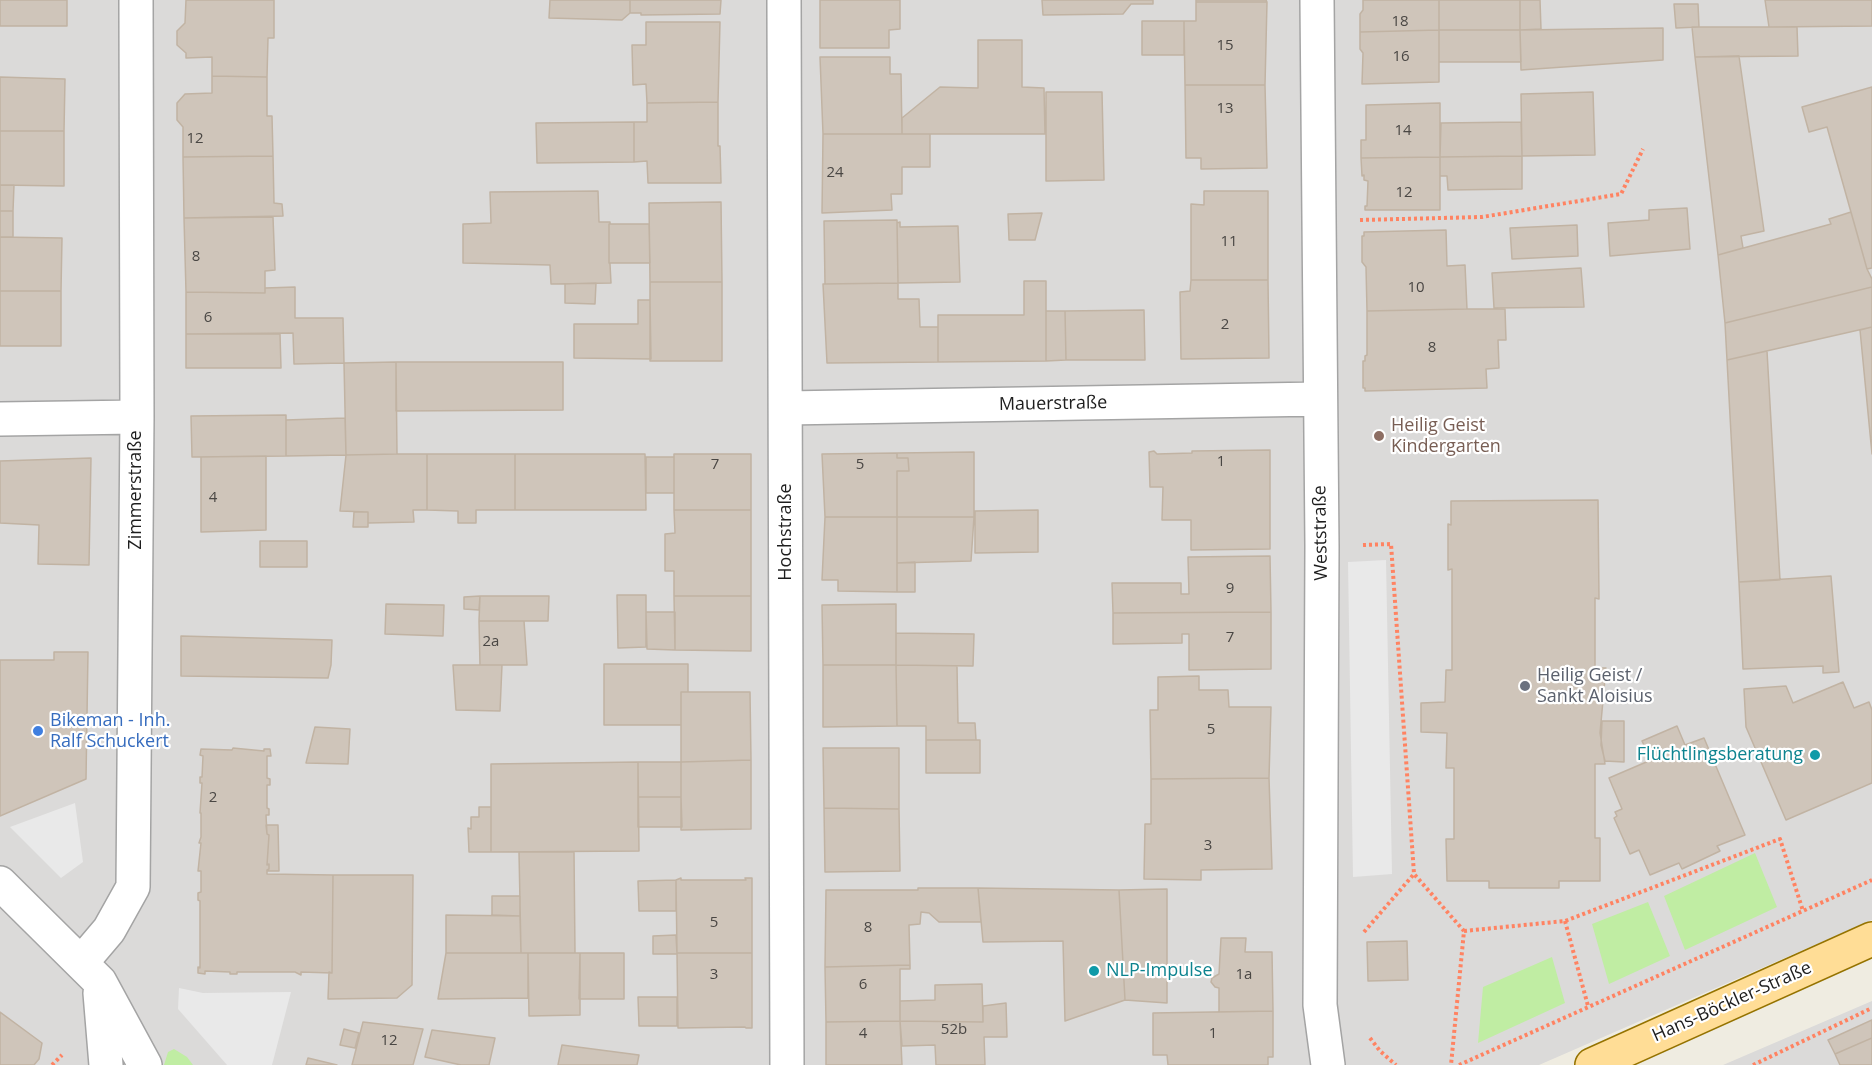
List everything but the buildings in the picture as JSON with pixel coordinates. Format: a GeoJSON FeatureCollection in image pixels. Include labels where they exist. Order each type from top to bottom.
{"type":"FeatureCollection","features":[{"type":"Feature","properties":{"kind":"main road","name":"Hans-Böckler-Straße"},"geometry":{"type":"LineString","coordinates":[[1592,1065],[1872,939]]}},
{"type":"Feature","properties":{"kind":"street","name":"Zimmerstraße"},"geometry":{"type":"LineString","coordinates":[[90,973],[109,930],[133,887],[137,417],[136,0]]}},
{"type":"Feature","properties":{"kind":"street","name":"Hochstraße"},"geometry":{"type":"LineString","coordinates":[[784,0],[787,1065]]}},
{"type":"Feature","properties":{"kind":"street","name":"Weststraße"},"geometry":{"type":"LineString","coordinates":[[1317,0],[1322,546],[1320,1005],[1328,1065]]}},
{"type":"Feature","properties":{"kind":"street","name":"Mauerstraße"},"geometry":{"type":"LineString","coordinates":[[786,408],[1319,399]]}},
{"type":"Feature","properties":{"kind":"street"},"geometry":{"type":"LineString","coordinates":[[0,419],[137,417]]}},
{"type":"Feature","properties":{"kind":"street"},"geometry":{"type":"LineString","coordinates":[[0,883],[90,973],[145,1065]]}},
{"type":"Feature","properties":{"kind":"street"},"geometry":{"type":"LineString","coordinates":[[90,973],[106,1065]]}},
{"type":"Feature","properties":{"kind":"path"},"geometry":{"type":"LineString","coordinates":[[1320,222],[1482,217],[1621,194],[1643,149]]}},
{"type":"Feature","properties":{"kind":"path"},"geometry":{"type":"LineString","coordinates":[[1322,546],[1391,544],[1414,874],[1464,931],[1451,1065]]}},
{"type":"Feature","properties":{"kind":"path"},"geometry":{"type":"LineString","coordinates":[[1464,931],[1565,921],[1780,839],[1803,911]]}},
{"type":"Feature","properties":{"kind":"path"},"geometry":{"type":"LineString","coordinates":[[1360,937],[1414,874]]}},
{"type":"Feature","properties":{"kind":"path"},"geometry":{"type":"LineString","coordinates":[[1459,1065],[1872,880]]}},
{"type":"Feature","properties":{"kind":"path"},"geometry":{"type":"LineString","coordinates":[[1565,921],[1588,1006]]}},
{"type":"Feature","properties":{"kind":"path"},"geometry":{"type":"LineString","coordinates":[[1753,1065],[1872,1008]]}},
{"type":"Feature","properties":{"kind":"path"},"geometry":{"type":"LineString","coordinates":[[1366,1034],[1395,1065]]}},
{"type":"Feature","properties":{"kind":"shaded area"},"geometry":{"type":"Polygon","coordinates":[[[0,0],[1872,0],[1872,920],[1539,1065],[0,1065],[0,0]]]}},
{"type":"Feature","properties":{"kind":"shaded area"},"geometry":{"type":"Polygon","coordinates":[[[1386,560],[1392,874],[1353,877],[1348,562],[1386,560]]]}},
{"type":"Feature","properties":{"kind":"shaded area"},"geometry":{"type":"Polygon","coordinates":[[[75,803],[83,862],[61,878],[10,827],[75,803]]]}},
{"type":"Feature","properties":{"kind":"shaded area"},"geometry":{"type":"Polygon","coordinates":[[[179,988],[203,993],[291,992],[272,1065],[227,1065],[178,1009],[179,988]]]}},
{"type":"Feature","properties":{"kind":"shaded area"},"geometry":{"type":"Polygon","coordinates":[[[1872,1001],[1872,1065],[1723,1065],[1872,1001]]]}},
{"type":"Feature","properties":{"kind":"green space"},"geometry":{"type":"Polygon","coordinates":[[[1755,853],[1777,907],[1685,950],[1664,896],[1755,853]]]}},
{"type":"Feature","properties":{"kind":"green space"},"geometry":{"type":"Polygon","coordinates":[[[1648,902],[1670,956],[1609,984],[1592,924],[1648,902]]]}},
{"type":"Feature","properties":{"kind":"green space"},"geometry":{"type":"Polygon","coordinates":[[[1552,957],[1565,1003],[1478,1043],[1483,987],[1552,957]]]}},
{"type":"Feature","properties":{"kind":"green space"},"geometry":{"type":"Polygon","coordinates":[[[174,1049],[187,1057],[193,1065],[164,1065],[168,1052],[174,1049]]]}},
{"type":"Feature","properties":{"kind":"place","name":"Heilig Geist Kindergarten"},"geometry":{"type":"Point","coordinates":[1379,436]}},
{"type":"Feature","properties":{"kind":"place","name":"Heilig Geist / Sankt Aloisius"},"geometry":{"type":"Point","coordinates":[1525,686]}},
{"type":"Feature","properties":{"kind":"place","name":"Bikeman - Inh. Ralf Schuckert"},"geometry":{"type":"Point","coordinates":[38,731]}},
{"type":"Feature","properties":{"kind":"place","name":"Flüchtlingsberatung"},"geometry":{"type":"Point","coordinates":[1815,755]}},
{"type":"Feature","properties":{"kind":"place","name":"NLP-Impulse"},"geometry":{"type":"Point","coordinates":[1094,971]}}]}
